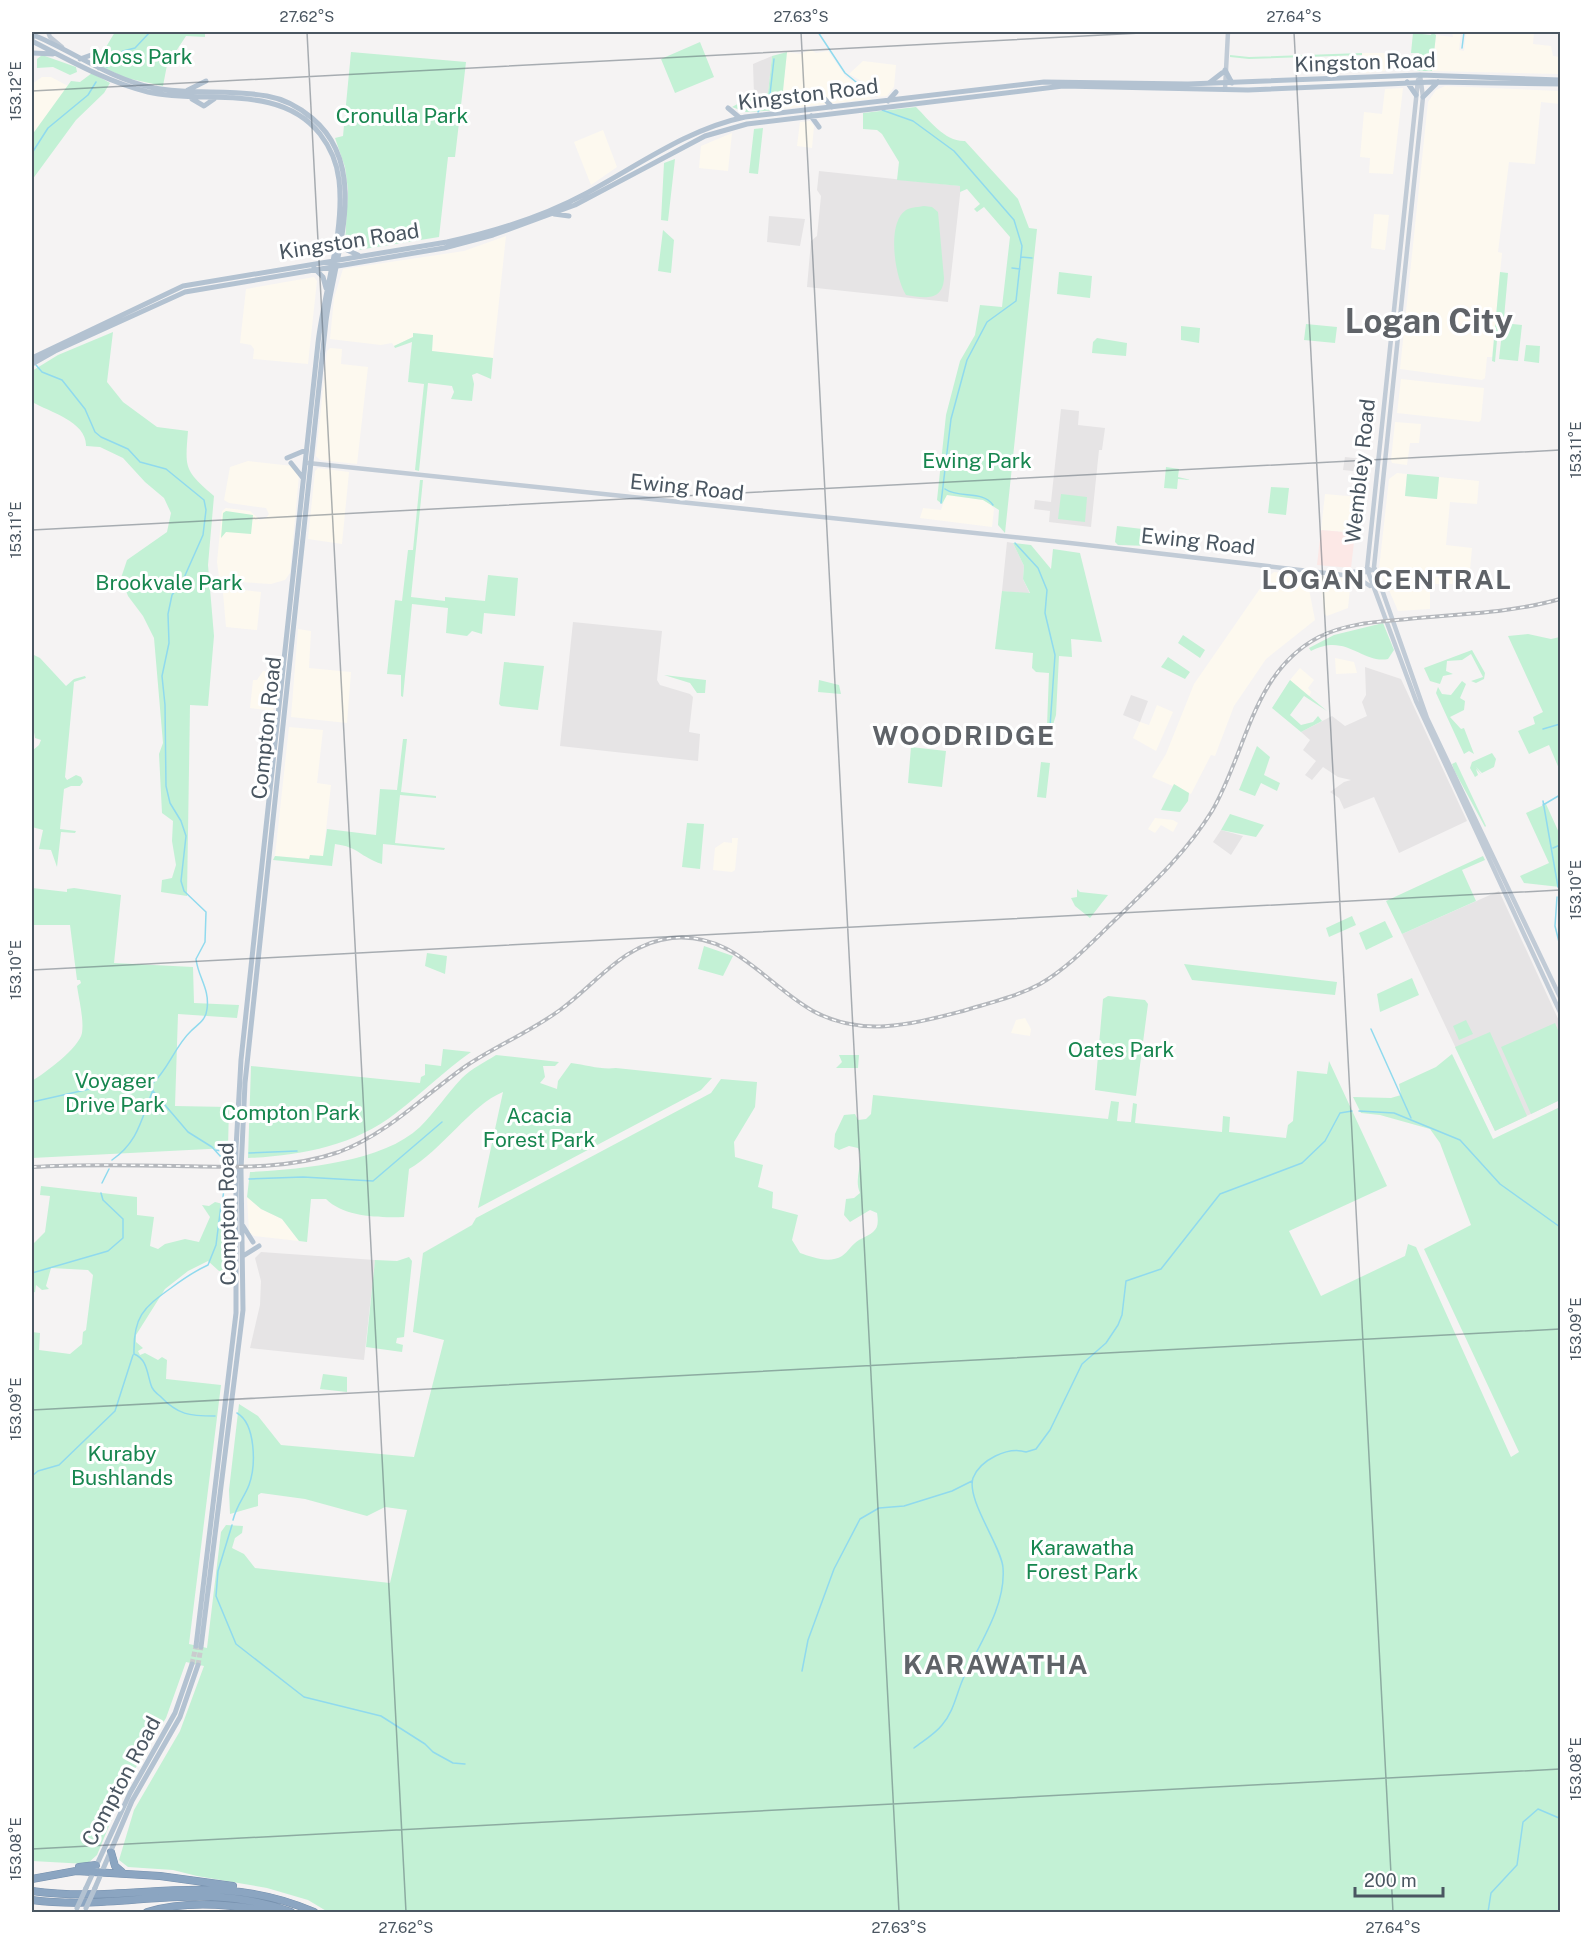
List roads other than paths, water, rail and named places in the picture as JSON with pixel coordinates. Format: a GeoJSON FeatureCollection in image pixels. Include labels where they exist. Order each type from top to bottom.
{"type":"FeatureCollection","features":[{"type":"Feature","properties":{"kind":"highway"},"geometry":{"type":"LineString","coordinates":[[111,1852],[114,1865],[124,1873]]}},
{"type":"Feature","properties":{"kind":"highway"},"geometry":{"type":"LineString","coordinates":[[32,1879],[71,1870],[94,1869],[102,1872],[236,1887],[314,1912]]}},
{"type":"Feature","properties":{"kind":"highway"},"geometry":{"type":"LineString","coordinates":[[32,1891],[70,1894],[204,1888],[237,1891],[284,1901]]}},
{"type":"Feature","properties":{"kind":"highway"},"geometry":{"type":"LineString","coordinates":[[32,1900],[73,1902],[205,1896],[245,1900],[291,1912]]}},
{"type":"Feature","properties":{"kind":"highway"},"geometry":{"type":"LineString","coordinates":[[147,1912],[161,1909],[219,1906],[272,1912]]}},
{"type":"Feature","properties":{"kind":"main road"},"geometry":{"type":"LineString","coordinates":[[48,32],[50,37],[69,52]]}},
{"type":"Feature","properties":{"kind":"main road"},"geometry":{"type":"LineString","coordinates":[[1223,86],[1228,32]]}},
{"type":"Feature","properties":{"kind":"main road"},"geometry":{"type":"LineString","coordinates":[[36,37],[60,56],[32,55],[36,37]]}},
{"type":"Feature","properties":{"kind":"main road","name":"Compton Road"},"geometry":{"type":"LineString","coordinates":[[36,37],[99,68],[147,86],[184,92],[267,96],[286,102],[314,120],[331,140],[342,167],[345,191],[341,239],[335,262],[326,290],[306,450],[308,463],[303,478],[237,1112],[237,1313],[199,1647],[243,1311],[244,1103],[308,463],[335,262],[339,177],[332,154],[319,132],[304,118],[279,105],[260,100],[216,98],[204,106],[190,97],[132,87],[60,56]]}},
{"type":"Feature","properties":{"kind":"main road"},"geometry":{"type":"LineString","coordinates":[[80,59],[95,55],[99,68]]}},
{"type":"Feature","properties":{"kind":"main road"},"geometry":{"type":"LineString","coordinates":[[1223,71],[1232,82]]}},
{"type":"Feature","properties":{"kind":"main road"},"geometry":{"type":"LineString","coordinates":[[1209,83],[1223,71]]}},
{"type":"Feature","properties":{"kind":"main road","name":"Kingston Road"},"geometry":{"type":"LineString","coordinates":[[32,364],[35,358],[183,286],[321,261],[335,262],[468,243],[575,205],[633,172],[712,133],[832,107],[1044,82],[1209,83],[1223,86],[1232,82],[1419,79],[1560,82]]}},
{"type":"Feature","properties":{"kind":"main road","name":"Kingston Road"},"geometry":{"type":"LineString","coordinates":[[35,358],[179,293],[314,268],[359,255],[467,237],[542,212],[578,197],[700,132],[740,118],[828,114],[1050,86],[1223,86],[1407,82],[1419,79],[1438,82],[1560,82]]}},
{"type":"Feature","properties":{"kind":"main road","name":"Wembley Road"},"geometry":{"type":"LineString","coordinates":[[1419,79],[1367,555],[1368,571],[1416,701],[1560,1012]]}},
{"type":"Feature","properties":{"kind":"main road","name":"Wembley Road"},"geometry":{"type":"LineString","coordinates":[[1419,79],[1423,97],[1375,569],[1427,718],[1560,997]]}},
{"type":"Feature","properties":{"kind":"main road"},"geometry":{"type":"LineString","coordinates":[[184,92],[206,81]]}},
{"type":"Feature","properties":{"kind":"main road"},"geometry":{"type":"LineString","coordinates":[[1407,82],[1416,95]]}},
{"type":"Feature","properties":{"kind":"main road"},"geometry":{"type":"LineString","coordinates":[[1423,97],[1438,82]]}},
{"type":"Feature","properties":{"kind":"main road"},"geometry":{"type":"LineString","coordinates":[[888,101],[898,92],[904,99]]}},
{"type":"Feature","properties":{"kind":"main road"},"geometry":{"type":"LineString","coordinates":[[828,114],[819,124],[811,113],[822,98],[832,107]]}},
{"type":"Feature","properties":{"kind":"main road"},"geometry":{"type":"LineString","coordinates":[[728,108],[740,118]]}},
{"type":"Feature","properties":{"kind":"main road"},"geometry":{"type":"LineString","coordinates":[[554,214],[570,218],[575,205]]}},
{"type":"Feature","properties":{"kind":"main road"},"geometry":{"type":"LineString","coordinates":[[341,239],[347,250],[359,255]]}},
{"type":"Feature","properties":{"kind":"main road"},"geometry":{"type":"LineString","coordinates":[[321,261],[334,251]]}},
{"type":"Feature","properties":{"kind":"main road"},"geometry":{"type":"LineString","coordinates":[[314,268],[323,277],[326,290]]}},
{"type":"Feature","properties":{"kind":"main road"},"geometry":{"type":"LineString","coordinates":[[303,478],[289,461],[306,450]]}},
{"type":"Feature","properties":{"kind":"main road","name":"Ewing Road"},"geometry":{"type":"LineString","coordinates":[[308,463],[1342,573],[1353,574],[1375,569]]}},
{"type":"Feature","properties":{"kind":"main road"},"geometry":{"type":"LineString","coordinates":[[1378,465],[1384,467]]}},
{"type":"Feature","properties":{"kind":"main road"},"geometry":{"type":"LineString","coordinates":[[1367,555],[1363,566],[1353,574],[1364,579],[1374,591]]}},
{"type":"Feature","properties":{"kind":"main road"},"geometry":{"type":"LineString","coordinates":[[237,1112],[244,1103]]}},
{"type":"Feature","properties":{"kind":"main road"},"geometry":{"type":"LineString","coordinates":[[242,1224],[253,1242]]}},
{"type":"Feature","properties":{"kind":"main road"},"geometry":{"type":"LineString","coordinates":[[243,1256],[259,1246]]}},
{"type":"Feature","properties":{"kind":"main road","name":"Compton Road"},"geometry":{"type":"LineString","coordinates":[[76,1910],[130,1793],[175,1713],[195,1664],[180,1717],[135,1796],[85,1910]]}},
{"type":"Feature","properties":{"kind":"waterway"},"geometry":{"type":"LineString","coordinates":[[107,67],[123,51],[135,48],[150,32]]}},
{"type":"Feature","properties":{"kind":"waterway"},"geometry":{"type":"LineString","coordinates":[[818,32],[845,73],[872,95]]}},
{"type":"Feature","properties":{"kind":"waterway"},"geometry":{"type":"LineString","coordinates":[[1462,48],[1464,32]]}},
{"type":"Feature","properties":{"kind":"waterway"},"geometry":{"type":"LineString","coordinates":[[758,112],[770,94],[774,59]]}},
{"type":"Feature","properties":{"kind":"waterway"},"geometry":{"type":"LineString","coordinates":[[32,153],[48,128],[88,95],[96,82]]}},
{"type":"Feature","properties":{"kind":"waterway"},"geometry":{"type":"LineString","coordinates":[[882,110],[913,121],[954,151],[1014,220],[1022,246],[1016,301],[987,322],[967,360],[951,419],[941,503]]}},
{"type":"Feature","properties":{"kind":"waterway"},"geometry":{"type":"LineString","coordinates":[[1021,257],[1032,258]]}},
{"type":"Feature","properties":{"kind":"waterway"},"geometry":{"type":"LineString","coordinates":[[1012,268],[1020,269]]}},
{"type":"Feature","properties":{"kind":"waterway"},"geometry":{"type":"LineString","coordinates":[[36,365],[42,372],[62,380],[85,409],[95,432],[128,449],[140,462],[166,469],[204,500],[206,510],[203,535],[183,580],[172,595],[168,614],[169,643],[162,676],[165,705],[166,786],[170,803],[181,821],[186,836],[181,881],[184,891],[206,912],[205,942],[196,959],[207,995],[207,1009],[203,1019],[185,1037],[163,1072],[152,1084],[153,1090],[134,1137],[112,1160]]}},
{"type":"Feature","properties":{"kind":"waterway"},"geometry":{"type":"LineString","coordinates":[[945,489],[957,494],[977,496],[989,500],[993,505]]}},
{"type":"Feature","properties":{"kind":"waterway"},"geometry":{"type":"LineString","coordinates":[[1015,543],[1038,568],[1047,590],[1045,613],[1055,655],[1050,727],[1043,743]]}},
{"type":"Feature","properties":{"kind":"waterway"},"geometry":{"type":"LineString","coordinates":[[1543,729],[1560,724]]}},
{"type":"Feature","properties":{"kind":"waterway"},"geometry":{"type":"LineString","coordinates":[[1543,805],[1560,795]]}},
{"type":"Feature","properties":{"kind":"waterway"},"geometry":{"type":"LineString","coordinates":[[1543,801],[1558,887]]}},
{"type":"Feature","properties":{"kind":"waterway"},"geometry":{"type":"LineString","coordinates":[[1553,848],[1560,845]]}},
{"type":"Feature","properties":{"kind":"waterway"},"geometry":{"type":"LineString","coordinates":[[1557,897],[1555,926],[1560,946]]}},
{"type":"Feature","properties":{"kind":"waterway"},"geometry":{"type":"LineString","coordinates":[[1371,1029],[1411,1118]]}},
{"type":"Feature","properties":{"kind":"waterway"},"geometry":{"type":"LineString","coordinates":[[32,1102],[94,1088],[152,1084]]}},
{"type":"Feature","properties":{"kind":"waterway"},"geometry":{"type":"LineString","coordinates":[[153,1091],[188,1132],[212,1147],[221,1157],[225,1179],[223,1197]]}},
{"type":"Feature","properties":{"kind":"waterway"},"geometry":{"type":"LineString","coordinates":[[914,1748],[936,1731],[949,1714],[963,1679],[990,1626],[1000,1597],[1003,1568],[997,1548],[979,1511],[972,1487],[977,1471],[988,1460],[1003,1453],[1036,1449],[1050,1430],[1082,1364],[1106,1343],[1118,1325],[1122,1315],[1126,1281],[1161,1269],[1220,1194],[1302,1163],[1325,1141],[1340,1113],[1352,1111]]}},
{"type":"Feature","properties":{"kind":"waterway"},"geometry":{"type":"LineString","coordinates":[[1359,1111],[1394,1113],[1460,1140],[1500,1184],[1560,1227]]}},
{"type":"Feature","properties":{"kind":"waterway"},"geometry":{"type":"LineString","coordinates":[[249,1179],[303,1177],[373,1181],[442,1122]]}},
{"type":"Feature","properties":{"kind":"waterway"},"geometry":{"type":"LineString","coordinates":[[215,1150],[229,1152]]}},
{"type":"Feature","properties":{"kind":"waterway"},"geometry":{"type":"LineString","coordinates":[[249,1153],[297,1151]]}},
{"type":"Feature","properties":{"kind":"waterway"},"geometry":{"type":"LineString","coordinates":[[102,1183],[109,1169]]}},
{"type":"Feature","properties":{"kind":"waterway"},"geometry":{"type":"LineString","coordinates":[[225,1174],[229,1178]]}},
{"type":"Feature","properties":{"kind":"waterway"},"geometry":{"type":"LineString","coordinates":[[32,1273],[108,1251],[123,1238],[123,1219],[103,1200],[101,1193]]}},
{"type":"Feature","properties":{"kind":"waterway"},"geometry":{"type":"LineString","coordinates":[[215,1416],[184,1413],[166,1402],[153,1389],[142,1359],[134,1354],[134,1341],[138,1322],[147,1308],[180,1281],[208,1265],[216,1245],[221,1205]]}},
{"type":"Feature","properties":{"kind":"waterway"},"geometry":{"type":"LineString","coordinates":[[32,1476],[38,1471],[59,1465],[115,1411],[133,1355]]}},
{"type":"Feature","properties":{"kind":"waterway"},"geometry":{"type":"LineString","coordinates":[[233,1520],[249,1485],[253,1467],[251,1436],[248,1426],[237,1413]]}},
{"type":"Feature","properties":{"kind":"waterway"},"geometry":{"type":"LineString","coordinates":[[802,1671],[808,1640],[834,1569],[860,1519],[879,1508],[904,1506],[952,1491],[972,1481]]}},
{"type":"Feature","properties":{"kind":"waterway"},"geometry":{"type":"LineString","coordinates":[[232,1525],[218,1571],[216,1596],[236,1644],[304,1697],[381,1716],[425,1744],[433,1752],[453,1763],[465,1764]]}},
{"type":"Feature","properties":{"kind":"waterway"},"geometry":{"type":"LineString","coordinates":[[1488,1912],[1491,1893],[1517,1865],[1523,1822],[1538,1809],[1559,1818],[1560,1821]]}},
{"type":"Feature","properties":{"kind":"tunnel"},"geometry":{"type":"LineString","coordinates":[[192,1664],[196,1646]]}},
{"type":"Feature","properties":{"kind":"tunnel"},"geometry":{"type":"LineString","coordinates":[[198,1665],[201,1647]]}},
{"type":"Feature","properties":{"kind":"railway"},"geometry":{"type":"LineString","coordinates":[[32,1167],[68,1165],[259,1166],[299,1162],[339,1152],[374,1135],[466,1066],[549,1018],[625,956],[655,941],[694,938],[713,943],[748,962],[813,1011],[850,1024],[869,1026],[906,1024],[963,1011],[1031,989],[1051,977],[1089,945],[1155,881],[1191,841],[1212,811],[1224,788],[1265,692],[1279,671],[1297,652],[1319,637],[1351,626],[1504,610],[1560,599]]}},
{"type":"Feature","properties":{"kind":"district","name":"Logan City"},"geometry":{"type":"Point","coordinates":[1429,321]}},
{"type":"Feature","properties":{"kind":"district","name":"LOGAN CENTRAL"},"geometry":{"type":"Point","coordinates":[1387,579]}},
{"type":"Feature","properties":{"kind":"district","name":"WOODRIDGE"},"geometry":{"type":"Point","coordinates":[964,735]}},
{"type":"Feature","properties":{"kind":"district","name":"KARAWATHA"},"geometry":{"type":"Point","coordinates":[996,1664]}},
{"type":"Feature","properties":{"kind":"park label","name":"Moss Park"},"geometry":{"type":"Point","coordinates":[142,56]}},
{"type":"Feature","properties":{"kind":"park label","name":"Cronulla Park"},"geometry":{"type":"Point","coordinates":[402,115]}},
{"type":"Feature","properties":{"kind":"park label","name":"Ewing Park"},"geometry":{"type":"Point","coordinates":[977,460]}},
{"type":"Feature","properties":{"kind":"park label","name":"Brookvale Park"},"geometry":{"type":"Point","coordinates":[169,582]}},
{"type":"Feature","properties":{"kind":"park label","name":"Oates Park"},"geometry":{"type":"Point","coordinates":[1121,1049]}},
{"type":"Feature","properties":{"kind":"park label","name":"Voyager Drive Park"},"geometry":{"type":"Point","coordinates":[115,1092]}},
{"type":"Feature","properties":{"kind":"park label","name":"Compton Park"},"geometry":{"type":"Point","coordinates":[291,1112]}},
{"type":"Feature","properties":{"kind":"park label","name":"Acacia Forest Park"},"geometry":{"type":"Point","coordinates":[539,1127]}},
{"type":"Feature","properties":{"kind":"park label","name":"Kuraby Bushlands"},"geometry":{"type":"Point","coordinates":[122,1465]}},
{"type":"Feature","properties":{"kind":"park label","name":"Karawatha Forest Park"},"geometry":{"type":"Point","coordinates":[1082,1559]}}]}
